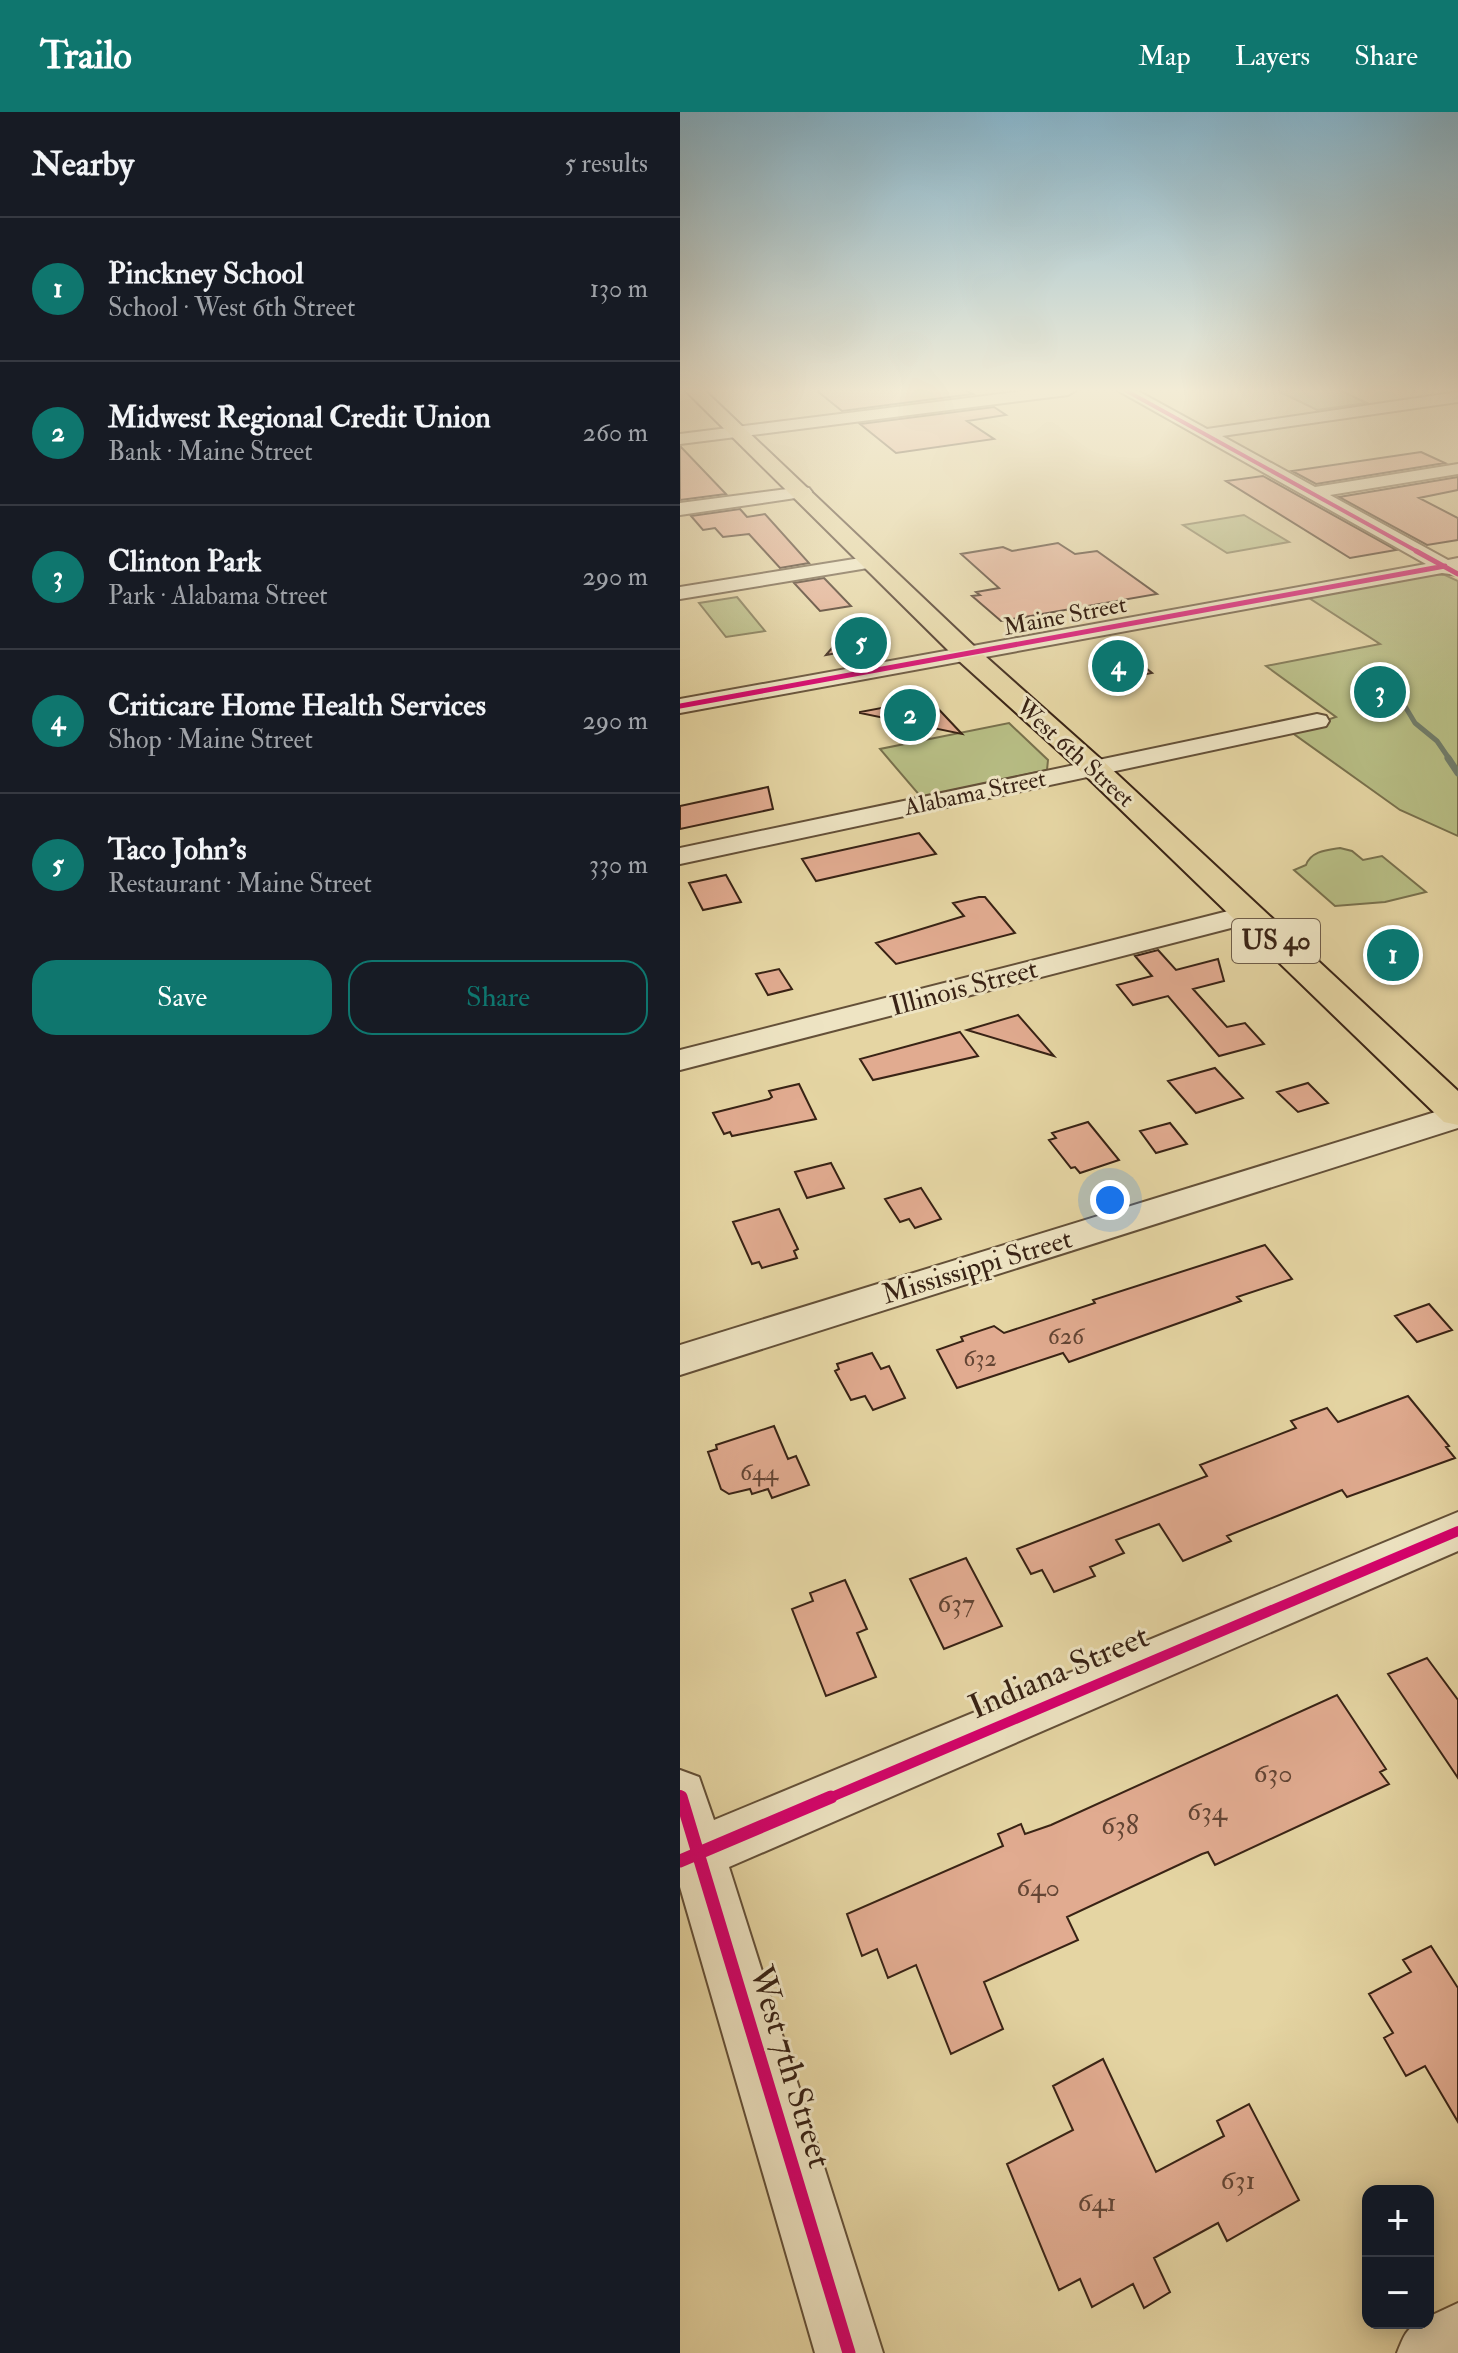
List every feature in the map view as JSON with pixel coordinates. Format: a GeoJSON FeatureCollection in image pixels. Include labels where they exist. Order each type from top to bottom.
{"type":"FeatureCollection","features":[{"type":"Feature","properties":{"kind":"highway","name":"West 6th Street"},"geometry":{"type":"LineString","coordinates":[[806,495],[967,654],[1094,768],[1458,1115]]}},
{"type":"Feature","properties":{"kind":"street"},"geometry":{"type":"LineString","coordinates":[[680,509],[784,495]]}},
{"type":"Feature","properties":{"kind":"street"},"geometry":{"type":"LineString","coordinates":[[1314,495],[1454,568]]}},
{"type":"Feature","properties":{"kind":"street"},"geometry":{"type":"LineString","coordinates":[[680,593],[873,562]]}},
{"type":"Feature","properties":{"kind":"street","name":"Maine Street"},"geometry":{"type":"LineString","coordinates":[[680,706],[1454,568]]}},
{"type":"Feature","properties":{"kind":"street","name":"Alabama Street"},"geometry":{"type":"LineString","coordinates":[[680,856],[1317,721]]}},
{"type":"Feature","properties":{"kind":"street","name":"Illinois Street"},"geometry":{"type":"LineString","coordinates":[[680,1060],[1248,915]]}},
{"type":"Feature","properties":{"kind":"street","name":"Mississippi Street"},"geometry":{"type":"LineString","coordinates":[[680,1360],[1458,1115]]}},
{"type":"Feature","properties":{"kind":"street","name":"Indiana Street"},"geometry":{"type":"LineString","coordinates":[[689,1858],[1458,1531]]}},
{"type":"Feature","properties":{"kind":"street","name":"West 7th Street"},"geometry":{"type":"LineString","coordinates":[[680,1795],[689,1858],[849,2353]]}},
{"type":"Feature","properties":{"kind":"street"},"geometry":{"type":"LineString","coordinates":[[1431,2353],[1458,2337]]}},
{"type":"Feature","properties":{"kind":"green space"},"geometry":{"type":"Polygon","coordinates":[[[1244,515],[1289,542],[1227,553],[1183,525],[1244,515]]]}},
{"type":"Feature","properties":{"kind":"green space"},"geometry":{"type":"Polygon","coordinates":[[[1431,574],[1445,575],[1458,581],[1458,836],[1400,810],[1291,732],[1336,717],[1266,666],[1380,644],[1306,596],[1431,574]]]}},
{"type":"Feature","properties":{"kind":"green space"},"geometry":{"type":"Polygon","coordinates":[[[737,597],[765,631],[726,637],[699,603],[737,597]]]}},
{"type":"Feature","properties":{"kind":"green space"},"geometry":{"type":"Polygon","coordinates":[[[1009,723],[1048,760],[1047,770],[921,797],[880,749],[1009,723]]]}},
{"type":"Feature","properties":{"kind":"green space"},"geometry":{"type":"Polygon","coordinates":[[[1340,848],[1352,851],[1363,860],[1382,856],[1426,892],[1385,902],[1335,906],[1294,870],[1306,865],[1316,854],[1340,848]]]}},
{"type":"Feature","properties":{"kind":"building"},"geometry":{"type":"Polygon","coordinates":[[[680,495],[722,495],[680,500],[680,495]]]}},
{"type":"Feature","properties":{"kind":"building"},"geometry":{"type":"Polygon","coordinates":[[[1248,495],[1296,495],[1396,550],[1350,558],[1248,495]]]}},
{"type":"Feature","properties":{"kind":"building"},"geometry":{"type":"Polygon","coordinates":[[[1436,495],[1419,498],[1458,518],[1458,540],[1427,545],[1339,497],[1436,495]]]}},
{"type":"Feature","properties":{"kind":"building"},"geometry":{"type":"Polygon","coordinates":[[[740,509],[747,517],[765,514],[809,563],[780,568],[749,534],[723,537],[715,528],[703,530],[691,516],[740,509]]]}},
{"type":"Feature","properties":{"kind":"building"},"geometry":{"type":"Polygon","coordinates":[[[1058,543],[1075,554],[1097,551],[1157,594],[1001,621],[972,596],[980,595],[976,592],[999,588],[961,554],[1003,547],[1012,551],[1058,543]]]}},
{"type":"Feature","properties":{"kind":"building"},"geometry":{"type":"Polygon","coordinates":[[[824,578],[851,606],[820,611],[794,583],[824,578]]]}},
{"type":"Feature","properties":{"kind":"building"},"geometry":{"type":"Polygon","coordinates":[[[860,615],[887,644],[826,655],[860,615]]]}},
{"type":"Feature","properties":{"kind":"building"},"geometry":{"type":"Polygon","coordinates":[[[1125,651],[1152,673],[1121,679],[1094,657],[1125,651]]]}},
{"type":"Feature","properties":{"kind":"building"},"geometry":{"type":"Polygon","coordinates":[[[929,699],[962,734],[860,713],[860,712],[929,699]]]}},
{"type":"Feature","properties":{"kind":"building"},"geometry":{"type":"Polygon","coordinates":[[[768,787],[773,809],[680,829],[680,806],[768,787]]]}},
{"type":"Feature","properties":{"kind":"building"},"geometry":{"type":"Polygon","coordinates":[[[919,833],[936,854],[816,881],[802,859],[919,833]]]}},
{"type":"Feature","properties":{"kind":"building"},"geometry":{"type":"Polygon","coordinates":[[[726,875],[741,902],[703,910],[689,883],[726,875]]]}},
{"type":"Feature","properties":{"kind":"building"},"geometry":{"type":"Polygon","coordinates":[[[985,897],[1015,933],[896,964],[876,943],[964,916],[953,903],[985,897]]]}},
{"type":"Feature","properties":{"kind":"building"},"geometry":{"type":"Polygon","coordinates":[[[1158,950],[1176,970],[1218,959],[1224,981],[1193,989],[1227,1027],[1245,1023],[1264,1044],[1219,1056],[1168,996],[1133,1005],[1117,985],[1152,976],[1135,956],[1158,950]]]}},
{"type":"Feature","properties":{"kind":"building"},"geometry":{"type":"Polygon","coordinates":[[[779,969],[792,989],[768,995],[756,974],[779,969]]]}},
{"type":"Feature","properties":{"kind":"building"},"geometry":{"type":"Polygon","coordinates":[[[1018,1015],[1054,1056],[967,1030],[1018,1015]]]}},
{"type":"Feature","properties":{"kind":"building"},"geometry":{"type":"Polygon","coordinates":[[[960,1032],[978,1056],[873,1080],[860,1059],[960,1032]]]}},
{"type":"Feature","properties":{"kind":"building"},"geometry":{"type":"Polygon","coordinates":[[[1215,1068],[1243,1098],[1196,1113],[1168,1081],[1215,1068]]]}},
{"type":"Feature","properties":{"kind":"building"},"geometry":{"type":"Polygon","coordinates":[[[1308,1083],[1328,1103],[1298,1112],[1277,1092],[1308,1083]]]}},
{"type":"Feature","properties":{"kind":"building"},"geometry":{"type":"Polygon","coordinates":[[[799,1084],[816,1119],[732,1136],[730,1132],[724,1134],[713,1113],[769,1099],[772,1097],[769,1091],[799,1084]]]}},
{"type":"Feature","properties":{"kind":"building"},"geometry":{"type":"Polygon","coordinates":[[[1088,1122],[1119,1160],[1080,1173],[1075,1167],[1071,1168],[1049,1140],[1056,1138],[1052,1133],[1088,1122]]]}},
{"type":"Feature","properties":{"kind":"building"},"geometry":{"type":"Polygon","coordinates":[[[1170,1123],[1187,1144],[1156,1153],[1140,1131],[1170,1123]]]}},
{"type":"Feature","properties":{"kind":"building"},"geometry":{"type":"Polygon","coordinates":[[[831,1163],[844,1188],[807,1198],[795,1172],[831,1163]]]}},
{"type":"Feature","properties":{"kind":"building"},"geometry":{"type":"Polygon","coordinates":[[[921,1188],[941,1219],[915,1228],[909,1219],[900,1222],[885,1199],[921,1188]]]}},
{"type":"Feature","properties":{"kind":"building"},"geometry":{"type":"Polygon","coordinates":[[[779,1209],[798,1249],[794,1251],[797,1258],[762,1268],[759,1262],[752,1264],[733,1222],[779,1209]]]}},
{"type":"Feature","properties":{"kind":"building"},"geometry":{"type":"Polygon","coordinates":[[[1265,1245],[1292,1279],[1237,1297],[1241,1301],[1069,1362],[1063,1353],[957,1388],[937,1350],[963,1341],[961,1337],[994,1326],[1004,1333],[1095,1303],[1093,1300],[1265,1245]]]}},
{"type":"Feature","properties":{"kind":"building"},"geometry":{"type":"Polygon","coordinates":[[[1429,1304],[1452,1330],[1417,1342],[1395,1316],[1429,1304]]]}},
{"type":"Feature","properties":{"kind":"building"},"geometry":{"type":"Polygon","coordinates":[[[872,1353],[881,1369],[889,1366],[905,1398],[873,1410],[865,1396],[851,1400],[835,1371],[839,1369],[837,1364],[872,1353]]]}},
{"type":"Feature","properties":{"kind":"building"},"geometry":{"type":"Polygon","coordinates":[[[1408,1396],[1449,1446],[1446,1447],[1455,1458],[1347,1497],[1342,1490],[1227,1536],[1231,1541],[1183,1561],[1159,1524],[1116,1540],[1124,1553],[1090,1567],[1095,1576],[1054,1592],[1042,1570],[1031,1574],[1017,1549],[1207,1476],[1200,1465],[1296,1428],[1291,1421],[1327,1408],[1338,1422],[1408,1396]]]}},
{"type":"Feature","properties":{"kind":"building"},"geometry":{"type":"Polygon","coordinates":[[[774,1426],[788,1459],[796,1456],[809,1485],[772,1498],[768,1489],[752,1494],[750,1489],[729,1494],[721,1489],[708,1452],[717,1449],[716,1445],[774,1426]]]}},
{"type":"Feature","properties":{"kind":"building"},"geometry":{"type":"Polygon","coordinates":[[[966,1558],[1002,1626],[944,1649],[910,1579],[966,1558]]]}},
{"type":"Feature","properties":{"kind":"building"},"geometry":{"type":"Polygon","coordinates":[[[845,1580],[867,1629],[857,1633],[876,1677],[826,1696],[792,1609],[813,1601],[810,1593],[845,1580]]]}},
{"type":"Feature","properties":{"kind":"building"},"geometry":{"type":"Polygon","coordinates":[[[1427,1658],[1458,1700],[1458,1778],[1388,1674],[1427,1658]]]}},
{"type":"Feature","properties":{"kind":"building"},"geometry":{"type":"Polygon","coordinates":[[[1337,1695],[1386,1769],[1380,1772],[1389,1784],[1215,1865],[1208,1852],[1202,1854],[1067,1917],[1078,1940],[984,1982],[1003,2029],[951,2054],[916,1965],[888,1978],[877,1949],[862,1956],[847,1914],[1003,1846],[998,1834],[1021,1824],[1025,1834],[1051,1825],[1337,1695]]]}},
{"type":"Feature","properties":{"kind":"building"},"geometry":{"type":"Polygon","coordinates":[[[1431,1946],[1458,1988],[1458,2122],[1425,2066],[1406,2076],[1384,2038],[1393,2033],[1369,1994],[1411,1972],[1403,1960],[1431,1946]]]}},
{"type":"Feature","properties":{"kind":"building"},"geometry":{"type":"Polygon","coordinates":[[[1103,2059],[1156,2172],[1224,2136],[1217,2121],[1249,2104],[1299,2200],[1227,2241],[1218,2223],[1154,2258],[1170,2292],[1144,2308],[1133,2284],[1092,2307],[1080,2279],[1059,2290],[1007,2164],[1073,2130],[1053,2086],[1103,2059]]]}},
{"type":"Feature","properties":{"kind":"waterway"},"geometry":{"type":"LineString","coordinates":[[1381,675],[1390,696],[1403,703],[1415,723],[1437,741],[1450,760]]}},
{"type":"Feature","properties":{"kind":"waterway"},"geometry":{"type":"LineString","coordinates":[[1448,758],[1458,773]]}},
{"type":"Feature","properties":{"kind":"cycle path"},"geometry":{"type":"LineString","coordinates":[[1314,495],[1458,574]]}},
{"type":"Feature","properties":{"kind":"cycle path"},"geometry":{"type":"LineString","coordinates":[[680,706],[1445,566]]}},
{"type":"Feature","properties":{"kind":"cycle path"},"geometry":{"type":"LineString","coordinates":[[680,1861],[1458,1531]]}},
{"type":"Feature","properties":{"kind":"cycle path"},"geometry":{"type":"LineString","coordinates":[[680,1795],[849,2353]]}},
{"type":"Feature","properties":{"kind":"place","name":"Taco John's"},"geometry":{"type":"Point","coordinates":[861,643]}},
{"type":"Feature","properties":{"kind":"place","name":"Criticare Home Health Services"},"geometry":{"type":"Point","coordinates":[1118,666]}},
{"type":"Feature","properties":{"kind":"place","name":"Clinton Park"},"geometry":{"type":"Point","coordinates":[1380,692]}},
{"type":"Feature","properties":{"kind":"place","name":"Midwest Regional Credit Union"},"geometry":{"type":"Point","coordinates":[910,715]}},
{"type":"Feature","properties":{"kind":"place","name":"Pinckney School"},"geometry":{"type":"Point","coordinates":[1393,955]}}]}
